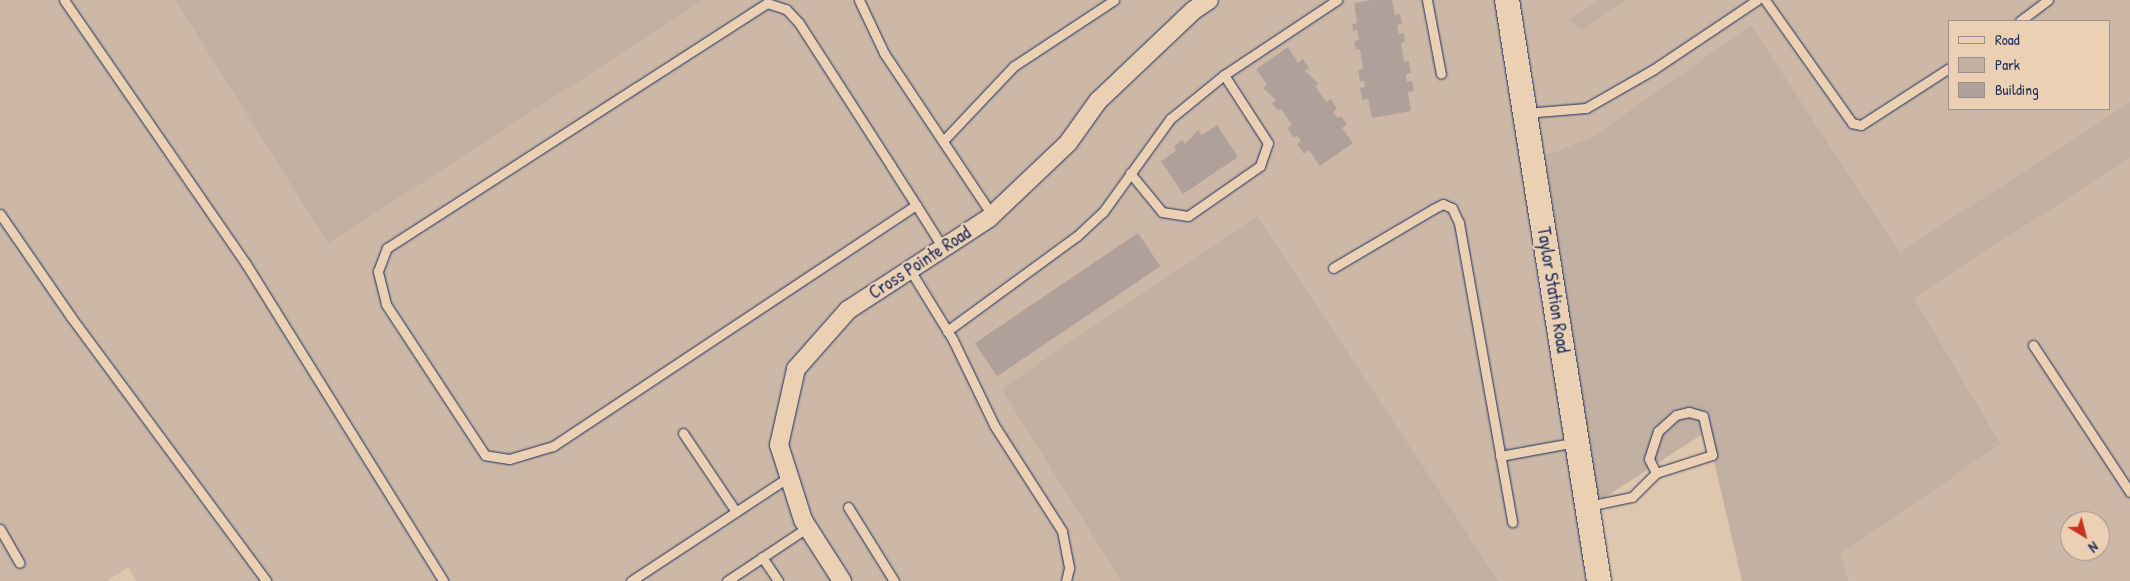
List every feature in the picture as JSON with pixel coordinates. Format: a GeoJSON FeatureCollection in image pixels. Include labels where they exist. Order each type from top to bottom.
{"type":"FeatureCollection","features":[{"type":"Feature","properties":{"kind":"main road","name":"Taylor Station Road"},"geometry":{"type":"LineString","coordinates":[[1507,0],[1599,581]]}},
{"type":"Feature","properties":{"kind":"street","name":"Cross Pointe Road"},"geometry":{"type":"LineString","coordinates":[[842,581],[808,527],[779,445],[796,369],[848,310],[992,215],[1068,143],[1098,102],[1194,10],[1209,0]]}},
{"type":"Feature","properties":{"kind":"lane"},"geometry":{"type":"LineString","coordinates":[[64,0],[246,264],[443,581]]}},
{"type":"Feature","properties":{"kind":"lane"},"geometry":{"type":"LineString","coordinates":[[859,0],[884,53],[992,215]]}},
{"type":"Feature","properties":{"kind":"lane"},"geometry":{"type":"LineString","coordinates":[[943,141],[1014,66],[1114,0]]}},
{"type":"Feature","properties":{"kind":"lane"},"geometry":{"type":"LineString","coordinates":[[947,330],[1077,236],[1103,212],[1170,119],[1224,74],[1337,0]]}},
{"type":"Feature","properties":{"kind":"lane"},"geometry":{"type":"LineString","coordinates":[[1427,0],[1440,74]]}},
{"type":"Feature","properties":{"kind":"lane"},"geometry":{"type":"LineString","coordinates":[[1525,113],[1586,108],[1654,69],[1757,0]]}},
{"type":"Feature","properties":{"kind":"lane"},"geometry":{"type":"LineString","coordinates":[[1765,0],[1852,123],[1861,125],[1948,69]]}},
{"type":"Feature","properties":{"kind":"lane"},"geometry":{"type":"LineString","coordinates":[[2021,20],[2048,0]]}},
{"type":"Feature","properties":{"kind":"lane"},"geometry":{"type":"LineString","coordinates":[[916,205],[553,446],[509,459],[485,455],[386,304],[378,271],[387,248],[767,3],[786,8],[799,23],[916,205],[943,248]]}},
{"type":"Feature","properties":{"kind":"lane"},"geometry":{"type":"LineString","coordinates":[[1130,173],[1162,212],[1188,216],[1260,166],[1268,144],[1224,74]]}},
{"type":"Feature","properties":{"kind":"lane"},"geometry":{"type":"LineString","coordinates":[[1334,268],[1434,208],[1444,204],[1452,208],[1459,223],[1512,522]]}},
{"type":"Feature","properties":{"kind":"lane"},"geometry":{"type":"LineString","coordinates":[[0,214],[71,317],[266,581]]}},
{"type":"Feature","properties":{"kind":"lane"},"geometry":{"type":"LineString","coordinates":[[910,270],[947,330],[994,425],[1062,532],[1069,568],[1066,581]]}},
{"type":"Feature","properties":{"kind":"lane"},"geometry":{"type":"LineString","coordinates":[[2033,345],[2130,492]]}},
{"type":"Feature","properties":{"kind":"lane"},"geometry":{"type":"LineString","coordinates":[[1588,506],[1632,497],[1656,473],[1712,455],[1703,416],[1689,412],[1676,416],[1658,431],[1649,459],[1656,473]]}},
{"type":"Feature","properties":{"kind":"lane"},"geometry":{"type":"LineString","coordinates":[[684,433],[736,512]]}},
{"type":"Feature","properties":{"kind":"lane"},"geometry":{"type":"LineString","coordinates":[[1500,456],[1577,441]]}},
{"type":"Feature","properties":{"kind":"lane"},"geometry":{"type":"LineString","coordinates":[[631,581],[789,477]]}},
{"type":"Feature","properties":{"kind":"lane"},"geometry":{"type":"LineString","coordinates":[[848,507],[894,581]]}},
{"type":"Feature","properties":{"kind":"lane"},"geometry":{"type":"LineString","coordinates":[[726,581],[808,527]]}},
{"type":"Feature","properties":{"kind":"lane"},"geometry":{"type":"LineString","coordinates":[[0,529],[20,564]]}},
{"type":"Feature","properties":{"kind":"lane"},"geometry":{"type":"LineString","coordinates":[[762,557],[778,581]]}},
{"type":"Feature","properties":{"kind":"shaded area"},"geometry":{"type":"Polygon","coordinates":[[[0,0],[175,0],[328,244],[704,0],[1599,0],[1569,20],[1581,31],[1627,0],[2130,0],[2130,102],[1900,252],[1751,25],[1592,137],[1525,166],[1589,581],[1499,581],[1257,217],[1001,389],[1121,581],[137,581],[128,567],[107,581],[0,581],[0,0]]]}},
{"type":"Feature","properties":{"kind":"shaded area"},"geometry":{"type":"Polygon","coordinates":[[[2130,158],[2130,581],[1849,581],[1841,554],[2001,444],[1914,298],[2130,158]]]}},
{"type":"Feature","properties":{"kind":"green space"},"geometry":{"type":"Polygon","coordinates":[[[175,0],[704,0],[328,244],[175,0]]]}},
{"type":"Feature","properties":{"kind":"green space"},"geometry":{"type":"Polygon","coordinates":[[[1599,0],[1627,0],[1581,31],[1568,20],[1599,0]]]}},
{"type":"Feature","properties":{"kind":"green space"},"geometry":{"type":"Polygon","coordinates":[[[1751,25],[1900,252],[2130,102],[2130,158],[1914,298],[2001,444],[1841,554],[1849,581],[1742,581],[1707,431],[1604,498],[1596,497],[1545,156],[1592,137],[1751,25]]]}},
{"type":"Feature","properties":{"kind":"green space"},"geometry":{"type":"Polygon","coordinates":[[[1257,216],[1499,581],[1121,581],[1001,389],[1257,216]]]}},
{"type":"Feature","properties":{"kind":"building"},"geometry":{"type":"Polygon","coordinates":[[[1372,0],[1392,0],[1395,15],[1400,14],[1402,24],[1397,25],[1399,34],[1404,33],[1405,42],[1401,43],[1404,62],[1409,61],[1411,73],[1406,74],[1407,82],[1412,81],[1414,91],[1408,92],[1411,111],[1372,118],[1368,99],[1362,100],[1360,88],[1365,87],[1364,81],[1360,82],[1358,70],[1363,69],[1360,49],[1356,50],[1354,41],[1359,40],[1357,30],[1353,31],[1352,24],[1357,23],[1354,3],[1372,0]]]}},
{"type":"Feature","properties":{"kind":"building"},"geometry":{"type":"Polygon","coordinates":[[[1288,47],[1298,63],[1303,59],[1309,68],[1305,71],[1319,84],[1315,86],[1326,102],[1331,99],[1337,109],[1333,112],[1337,118],[1341,116],[1347,124],[1342,128],[1353,143],[1320,166],[1309,150],[1304,154],[1297,144],[1301,141],[1297,136],[1294,138],[1287,128],[1292,125],[1281,109],[1278,111],[1272,103],[1276,100],[1263,88],[1267,85],[1256,69],[1288,47]]]}},
{"type":"Feature","properties":{"kind":"building"},"geometry":{"type":"Polygon","coordinates":[[[1217,125],[1238,157],[1183,194],[1161,161],[1176,151],[1174,146],[1182,140],[1185,144],[1198,130],[1202,135],[1217,125]]]}},
{"type":"Feature","properties":{"kind":"building"},"geometry":{"type":"Polygon","coordinates":[[[1138,233],[1160,266],[997,376],[975,343],[1138,233]]]}}]}
